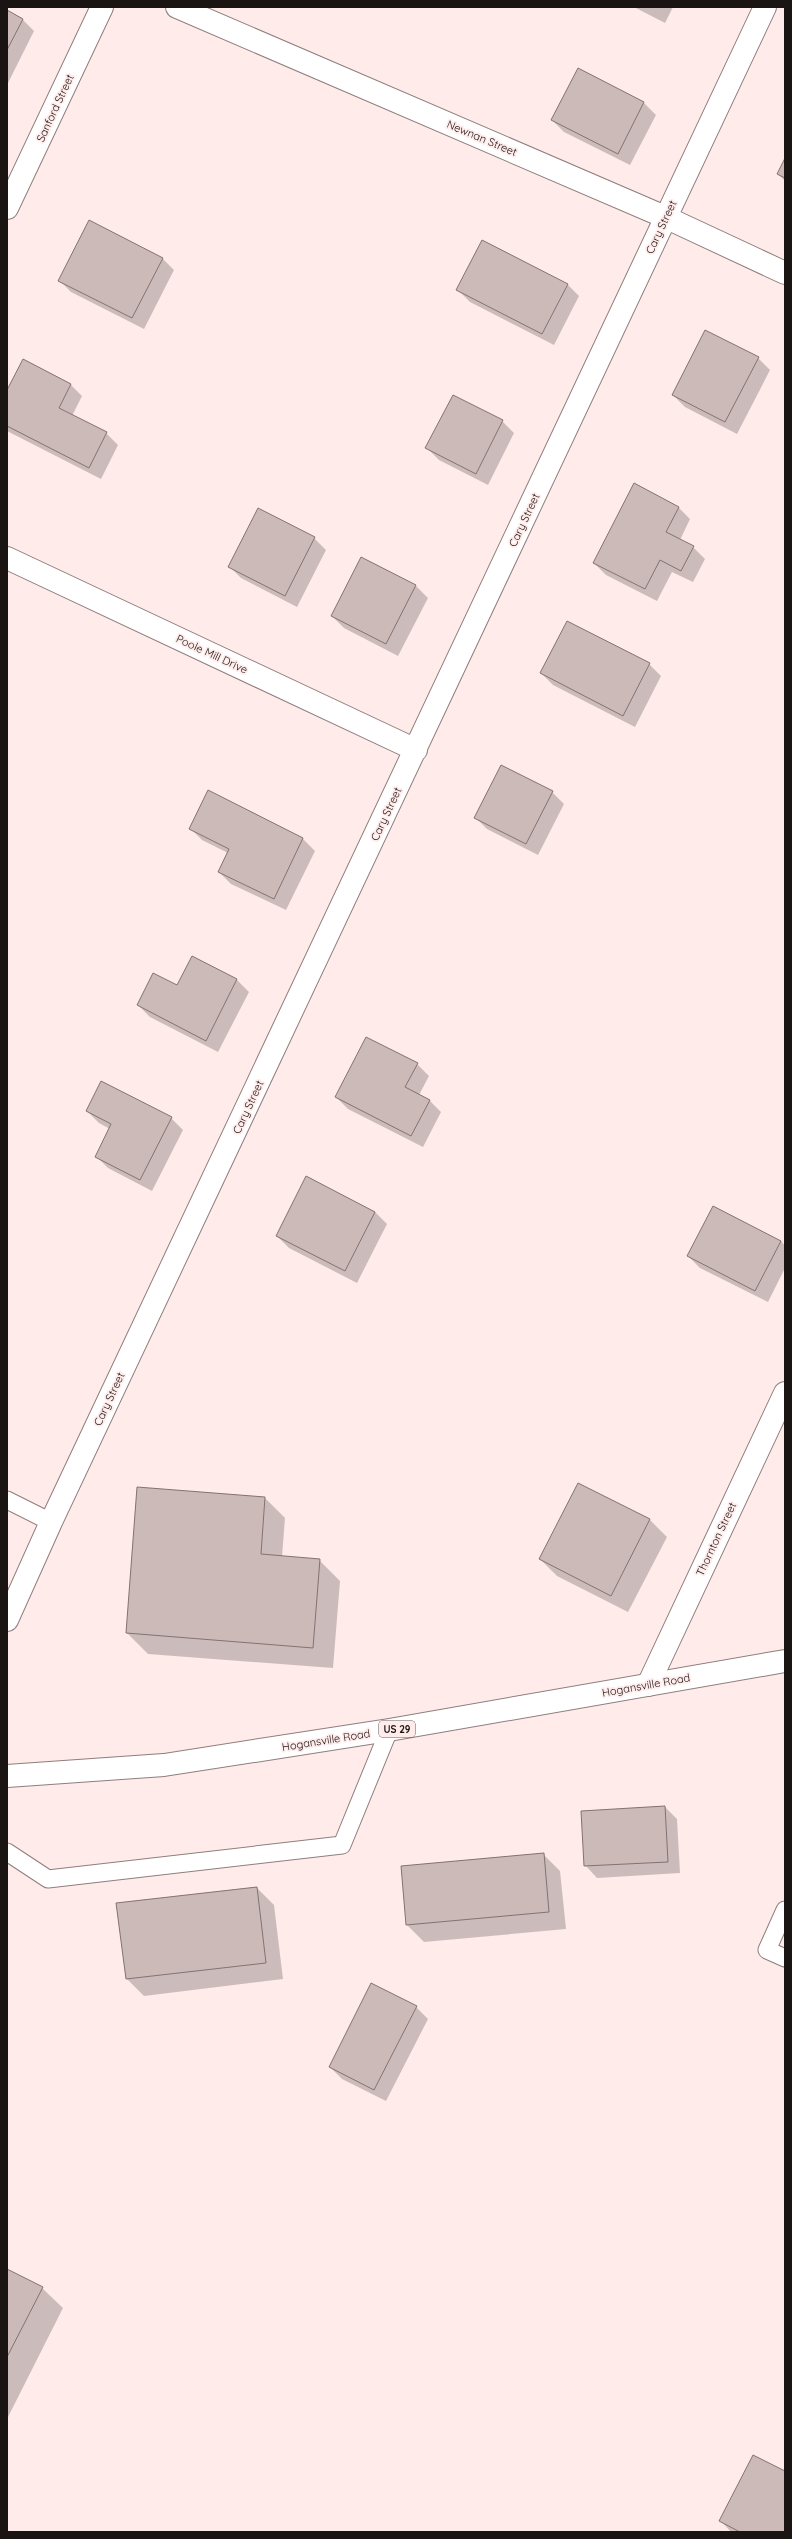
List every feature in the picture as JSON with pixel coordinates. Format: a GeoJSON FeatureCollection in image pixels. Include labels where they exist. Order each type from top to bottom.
{"type":"FeatureCollection","features":[{"type":"Feature","properties":{"kind":"street","name":"Sanford Street"},"geometry":{"type":"LineString","coordinates":[[7,208],[102,7]]}},
{"type":"Feature","properties":{"kind":"street","name":"Newnan Street"},"geometry":{"type":"LineString","coordinates":[[177,7],[665,217],[785,273]]}},
{"type":"Feature","properties":{"kind":"street","name":"Cary Street"},"geometry":{"type":"LineString","coordinates":[[7,1620],[51,1522],[765,7]]}},
{"type":"Feature","properties":{"kind":"street","name":"Poole Mill Drive"},"geometry":{"type":"LineString","coordinates":[[7,558],[416,750]]}},
{"type":"Feature","properties":{"kind":"street","name":"Thornton Street"},"geometry":{"type":"LineString","coordinates":[[648,1684],[785,1393]]}},
{"type":"Feature","properties":{"kind":"street","name":"Hogansville Road"},"geometry":{"type":"LineString","coordinates":[[7,1776],[164,1764],[389,1730],[785,1661]]}},
{"type":"Feature","properties":{"kind":"lane"},"geometry":{"type":"LineString","coordinates":[[7,1500],[51,1522]]}},
{"type":"Feature","properties":{"kind":"lane"},"geometry":{"type":"LineString","coordinates":[[7,1852],[48,1879],[342,1844],[389,1730]]}},
{"type":"Feature","properties":{"kind":"lane"},"geometry":{"type":"LineString","coordinates":[[785,1910],[767,1950],[785,1958]]}},
{"type":"Feature","properties":{"kind":"building"},"geometry":{"type":"Polygon","coordinates":[[[7,10],[23,19],[7,50],[7,10]]]}},
{"type":"Feature","properties":{"kind":"building"},"geometry":{"type":"Polygon","coordinates":[[[578,68],[644,102],[618,154],[551,120],[578,68]]]}},
{"type":"Feature","properties":{"kind":"building"},"geometry":{"type":"Polygon","coordinates":[[[785,158],[785,178],[777,174],[785,158]]]}},
{"type":"Feature","properties":{"kind":"building"},"geometry":{"type":"Polygon","coordinates":[[[89,220],[163,258],[132,318],[58,281],[89,220]]]}},
{"type":"Feature","properties":{"kind":"building"},"geometry":{"type":"Polygon","coordinates":[[[482,240],[568,284],[542,334],[456,290],[482,240]]]}},
{"type":"Feature","properties":{"kind":"building"},"geometry":{"type":"Polygon","coordinates":[[[705,330],[759,357],[725,422],[672,395],[705,330]]]}},
{"type":"Feature","properties":{"kind":"building"},"geometry":{"type":"Polygon","coordinates":[[[23,359],[71,384],[59,408],[107,432],[89,468],[7,426],[7,390],[23,359]]]}},
{"type":"Feature","properties":{"kind":"building"},"geometry":{"type":"Polygon","coordinates":[[[453,395],[503,420],[476,474],[425,448],[453,395]]]}},
{"type":"Feature","properties":{"kind":"building"},"geometry":{"type":"Polygon","coordinates":[[[634,483],[679,507],[666,532],[694,546],[681,571],[660,560],[645,589],[593,563],[634,483]]]}},
{"type":"Feature","properties":{"kind":"building"},"geometry":{"type":"Polygon","coordinates":[[[258,508],[315,537],[285,596],[228,567],[258,508]]]}},
{"type":"Feature","properties":{"kind":"building"},"geometry":{"type":"Polygon","coordinates":[[[361,557],[416,585],[386,644],[331,616],[361,557]]]}},
{"type":"Feature","properties":{"kind":"building"},"geometry":{"type":"Polygon","coordinates":[[[567,621],[650,663],[623,716],[540,673],[567,621]]]}},
{"type":"Feature","properties":{"kind":"building"},"geometry":{"type":"Polygon","coordinates":[[[501,765],[553,791],[526,844],[474,818],[501,765]]]}},
{"type":"Feature","properties":{"kind":"building"},"geometry":{"type":"Polygon","coordinates":[[[208,790],[303,838],[274,899],[218,872],[229,849],[189,829],[208,790]]]}},
{"type":"Feature","properties":{"kind":"building"},"geometry":{"type":"Polygon","coordinates":[[[192,956],[237,979],[206,1041],[137,1005],[153,973],[177,985],[192,956]]]}},
{"type":"Feature","properties":{"kind":"building"},"geometry":{"type":"Polygon","coordinates":[[[366,1037],[418,1063],[405,1087],[430,1100],[411,1136],[335,1097],[366,1037]]]}},
{"type":"Feature","properties":{"kind":"building"},"geometry":{"type":"Polygon","coordinates":[[[101,1081],[172,1117],[140,1180],[95,1157],[111,1124],[86,1111],[101,1081]]]}},
{"type":"Feature","properties":{"kind":"building"},"geometry":{"type":"Polygon","coordinates":[[[306,1176],[375,1212],[345,1271],[276,1236],[306,1176]]]}},
{"type":"Feature","properties":{"kind":"building"},"geometry":{"type":"Polygon","coordinates":[[[713,1206],[781,1241],[755,1291],[687,1256],[713,1206]]]}},
{"type":"Feature","properties":{"kind":"building"},"geometry":{"type":"Polygon","coordinates":[[[578,1483],[650,1519],[611,1596],[539,1559],[578,1483]]]}},
{"type":"Feature","properties":{"kind":"building"},"geometry":{"type":"Polygon","coordinates":[[[137,1487],[265,1497],[261,1554],[320,1559],[313,1648],[126,1633],[137,1487]]]}},
{"type":"Feature","properties":{"kind":"building"},"geometry":{"type":"Polygon","coordinates":[[[665,1806],[668,1862],[584,1866],[581,1811],[665,1806]]]}},
{"type":"Feature","properties":{"kind":"building"},"geometry":{"type":"Polygon","coordinates":[[[544,1853],[549,1912],[406,1925],[401,1866],[544,1853]]]}},
{"type":"Feature","properties":{"kind":"building"},"geometry":{"type":"Polygon","coordinates":[[[257,1887],[266,1963],[126,1979],[116,1903],[257,1887]]]}},
{"type":"Feature","properties":{"kind":"building"},"geometry":{"type":"Polygon","coordinates":[[[371,1983],[417,2006],[374,2090],[329,2067],[371,1983]]]}},
{"type":"Feature","properties":{"kind":"building"},"geometry":{"type":"Polygon","coordinates":[[[7,2269],[43,2287],[7,2357],[7,2269]]]}},
{"type":"Feature","properties":{"kind":"building"},"geometry":{"type":"Polygon","coordinates":[[[753,2455],[785,2471],[785,2532],[740,2532],[719,2521],[753,2455]]]}}]}
